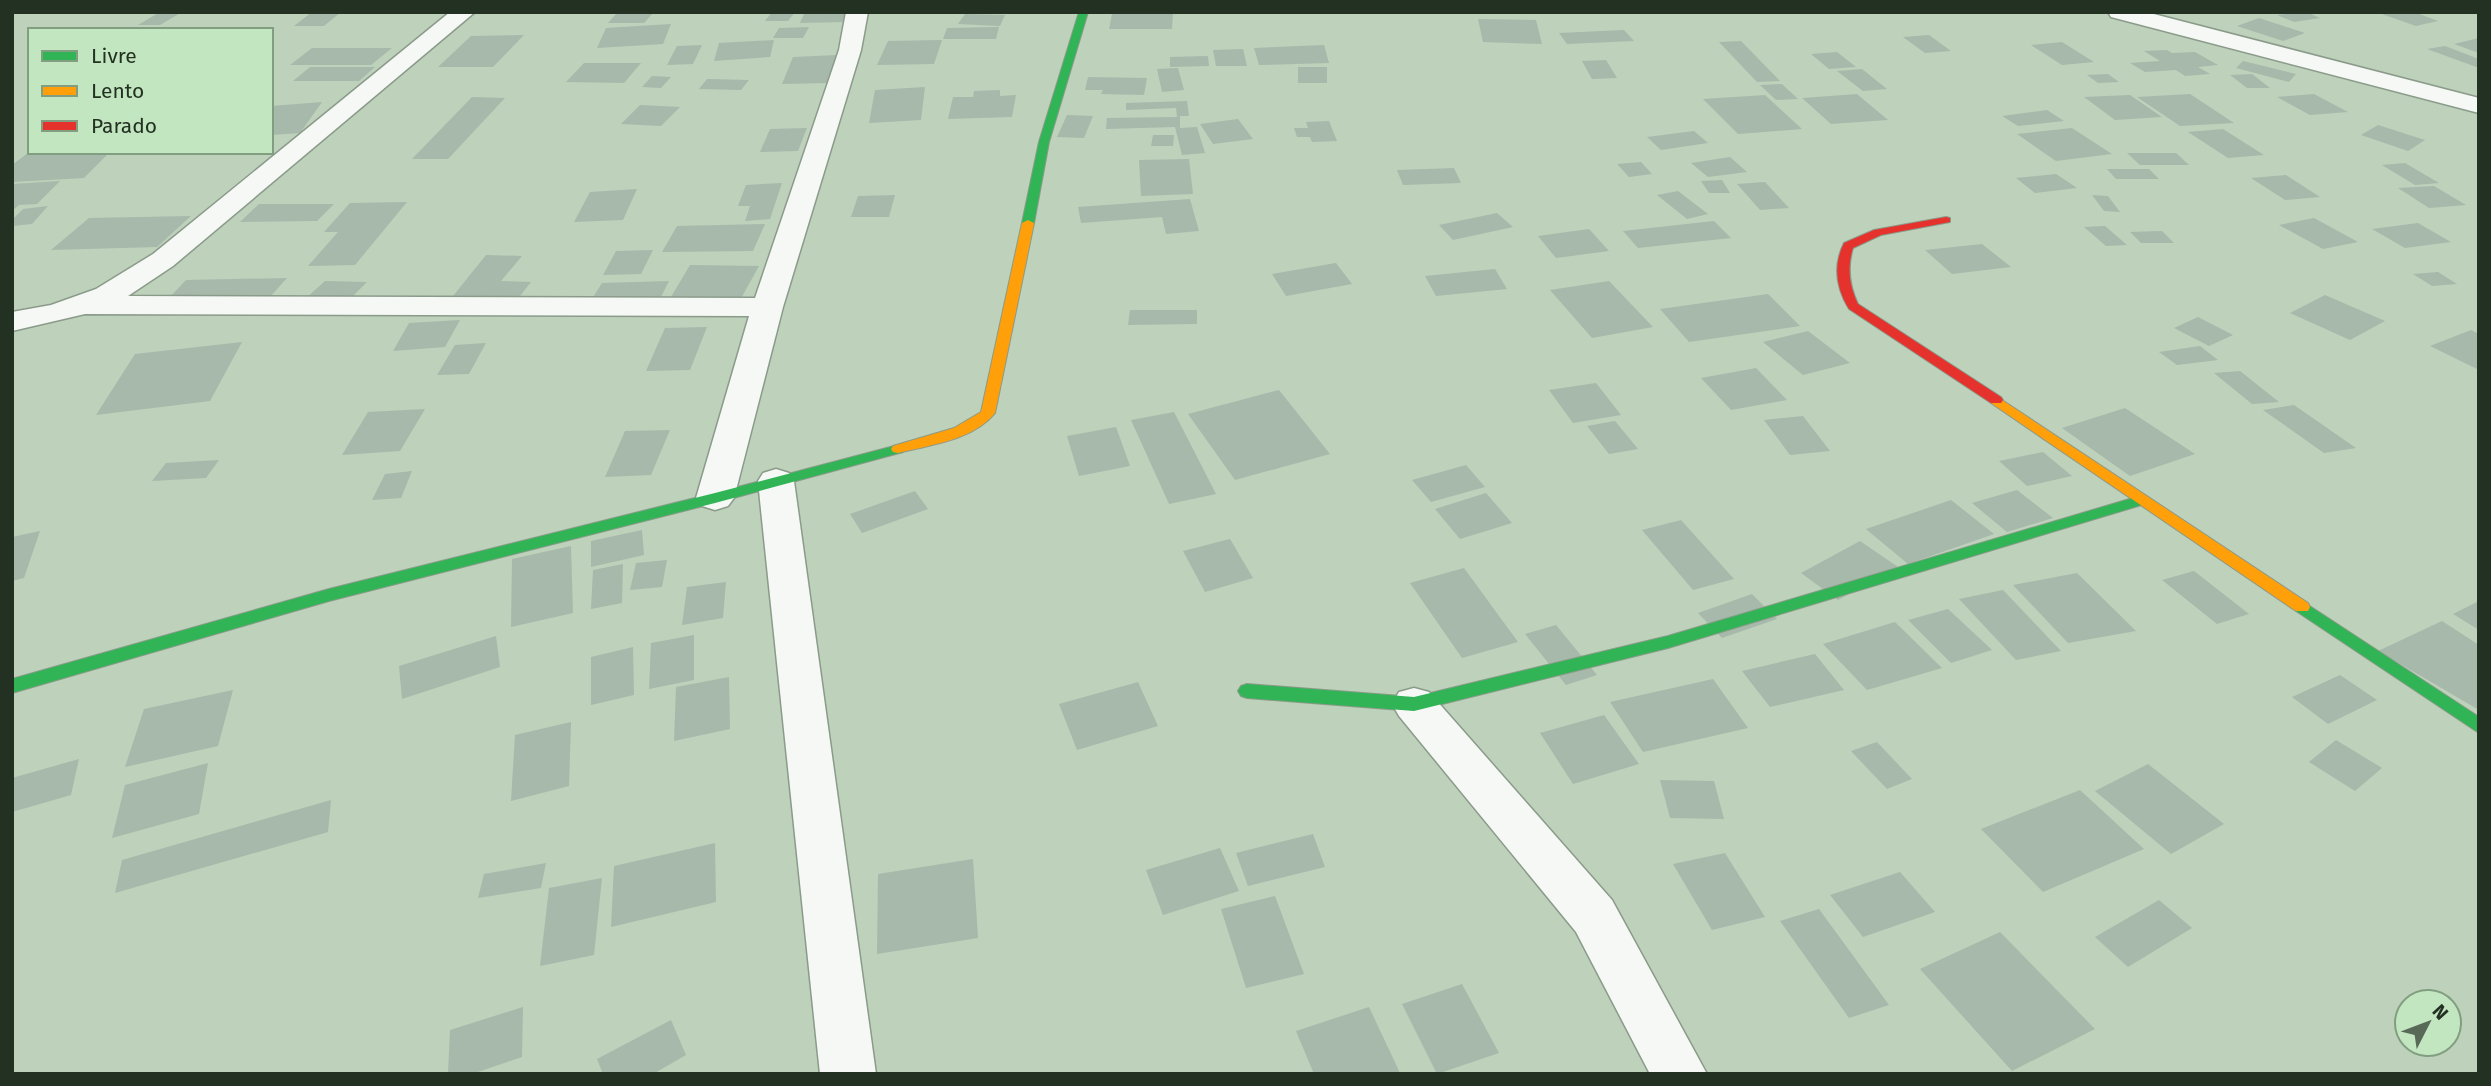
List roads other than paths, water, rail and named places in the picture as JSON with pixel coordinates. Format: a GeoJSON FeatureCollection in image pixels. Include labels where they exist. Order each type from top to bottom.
{"type":"FeatureCollection","features":[{"type":"Feature","properties":{"kind":"street"},"geometry":{"type":"LineString","coordinates":[[12,322],[58,313],[107,296],[163,260],[464,12]]}},
{"type":"Feature","properties":{"kind":"street"},"geometry":{"type":"LineString","coordinates":[[715,498],[767,307],[850,50],[858,12]]}},
{"type":"Feature","properties":{"kind":"street"},"geometry":{"type":"LineString","coordinates":[[12,686],[329,595],[715,498],[967,429],[981,421],[988,413],[1044,142],[1084,12]]}},
{"type":"Feature","properties":{"kind":"street"},"geometry":{"type":"LineString","coordinates":[[2119,12],[2479,106]]}},
{"type":"Feature","properties":{"kind":"street"},"geometry":{"type":"LineString","coordinates":[[1946,220],[1878,232],[1848,246],[1841,263],[1842,289],[1853,306],[2080,454],[2143,500],[2479,726]]}},
{"type":"Feature","properties":{"kind":"street"},"geometry":{"type":"LineString","coordinates":[[85,305],[767,307]]}},
{"type":"Feature","properties":{"kind":"street"},"geometry":{"type":"LineString","coordinates":[[776,481],[848,1074]]}},
{"type":"Feature","properties":{"kind":"street"},"geometry":{"type":"LineString","coordinates":[[1247,691],[1414,704],[1668,642],[2143,500]]}},
{"type":"Feature","properties":{"kind":"street"},"geometry":{"type":"LineString","coordinates":[[1414,704],[1594,916],[1679,1074]]}}]}
